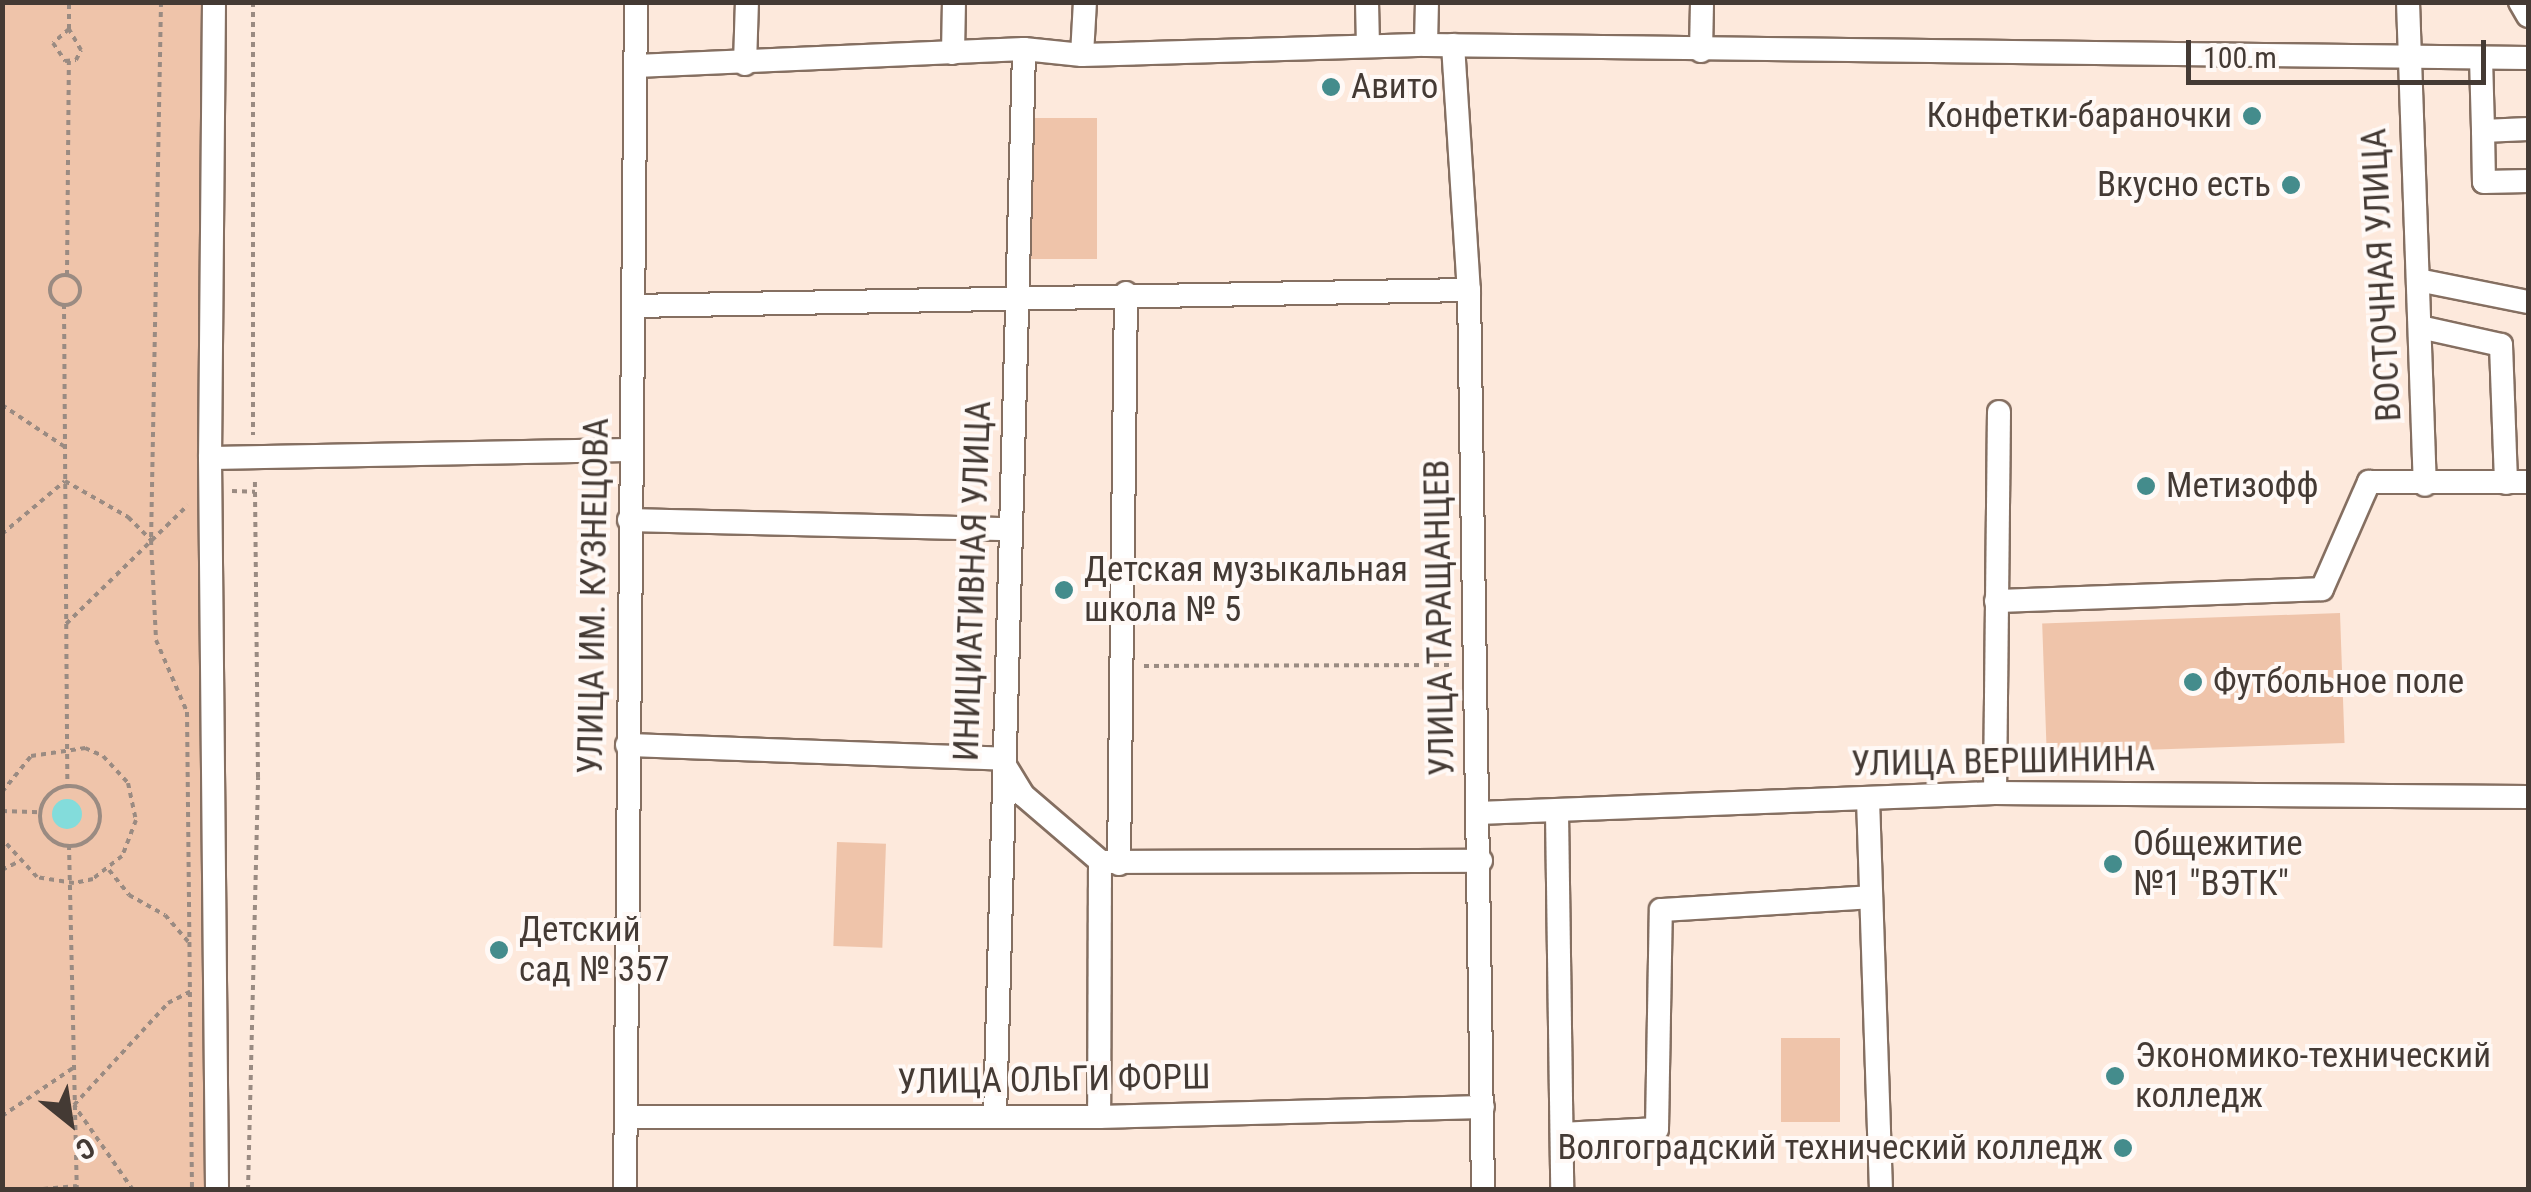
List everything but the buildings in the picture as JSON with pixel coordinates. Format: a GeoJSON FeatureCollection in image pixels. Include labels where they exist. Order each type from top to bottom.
{"type":"FeatureCollection","features":[{"type":"Feature","properties":{"kind":"street"},"geometry":{"type":"LineString","coordinates":[[214,2],[210,458],[217,1190]]}},
{"type":"Feature","properties":{"kind":"street","name":"УЛИЦА ИМ. КУЗНЕЦОВА"},"geometry":{"type":"LineString","coordinates":[[626,1190],[636,2]]}},
{"type":"Feature","properties":{"kind":"street"},"geometry":{"type":"LineString","coordinates":[[745,64],[747,2]]}},
{"type":"Feature","properties":{"kind":"street"},"geometry":{"type":"LineString","coordinates":[[952,53],[954,2]]}},
{"type":"Feature","properties":{"kind":"street"},"geometry":{"type":"LineString","coordinates":[[1082,54],[1086,2]]}},
{"type":"Feature","properties":{"kind":"street"},"geometry":{"type":"LineString","coordinates":[[1367,2],[1368,46]]}},
{"type":"Feature","properties":{"kind":"street"},"geometry":{"type":"LineString","coordinates":[[1426,45],[1427,2]]}},
{"type":"Feature","properties":{"kind":"street"},"geometry":{"type":"LineString","coordinates":[[1701,51],[1702,2]]}},
{"type":"Feature","properties":{"kind":"street","name":"ВОСТОЧНАЯ УЛИЦА"},"geometry":{"type":"LineString","coordinates":[[2408,2],[2425,485]]}},
{"type":"Feature","properties":{"kind":"street"},"geometry":{"type":"LineString","coordinates":[[2520,2],[2528,16]]}},
{"type":"Feature","properties":{"kind":"street"},"geometry":{"type":"LineString","coordinates":[[636,66],[745,64],[1024,48],[1082,54],[1426,45],[1701,51],[2006,48],[2528,58]]}},
{"type":"Feature","properties":{"kind":"street","name":"УЛИЦА ТАРАЩАНЦЕВ"},"geometry":{"type":"LineString","coordinates":[[1453,45],[1470,290],[1474,665],[1481,861],[1482,1190]]}},
{"type":"Feature","properties":{"kind":"street","name":"ИНИЦИАТИВНАЯ УЛИЦА"},"geometry":{"type":"LineString","coordinates":[[996,1117],[1001,758],[1024,48]]}},
{"type":"Feature","properties":{"kind":"street"},"geometry":{"type":"LineString","coordinates":[[2481,58],[2484,182],[2528,181]]}},
{"type":"Feature","properties":{"kind":"street"},"geometry":{"type":"LineString","coordinates":[[2483,131],[2528,130]]}},
{"type":"Feature","properties":{"kind":"street"},"geometry":{"type":"LineString","coordinates":[[2418,280],[2528,302]]}},
{"type":"Feature","properties":{"kind":"street"},"geometry":{"type":"LineString","coordinates":[[634,306],[1018,303],[1126,293],[1470,290]]}},
{"type":"Feature","properties":{"kind":"street"},"geometry":{"type":"LineString","coordinates":[[1100,1118],[1120,666],[1126,293]]}},
{"type":"Feature","properties":{"kind":"street"},"geometry":{"type":"LineString","coordinates":[[1996,601],[2322,590],[2369,482],[2517,483],[2501,345],[2420,326]]}},
{"type":"Feature","properties":{"kind":"street"},"geometry":{"type":"LineString","coordinates":[[1995,793],[1999,412]]}},
{"type":"Feature","properties":{"kind":"street"},"geometry":{"type":"LineString","coordinates":[[210,458],[630,450]]}},
{"type":"Feature","properties":{"kind":"street"},"geometry":{"type":"LineString","coordinates":[[629,520],[1010,529]]}},
{"type":"Feature","properties":{"kind":"street"},"geometry":{"type":"LineString","coordinates":[[627,745],[1001,758],[1023,795],[1109,862],[1481,861]]}},
{"type":"Feature","properties":{"kind":"street","name":"УЛИЦА ВЕРШИНИНА"},"geometry":{"type":"LineString","coordinates":[[1478,814],[1995,793],[2528,797]]}},
{"type":"Feature","properties":{"kind":"street"},"geometry":{"type":"LineString","coordinates":[[1868,799],[1881,1190]]}},
{"type":"Feature","properties":{"kind":"street"},"geometry":{"type":"LineString","coordinates":[[1557,812],[1562,1190]]}},
{"type":"Feature","properties":{"kind":"street"},"geometry":{"type":"LineString","coordinates":[[1562,1134],[1657,1128],[1661,910],[1871,898]]}},
{"type":"Feature","properties":{"kind":"street","name":"УЛИЦА ОЛЬГИ ФОРШ"},"geometry":{"type":"LineString","coordinates":[[626,1117],[1100,1118],[1483,1107]]}},
{"type":"Feature","properties":{"kind":"path"},"geometry":{"type":"LineString","coordinates":[[64,304],[79,293],[66,275],[69,61],[81,50],[68,29],[70,2]]}},
{"type":"Feature","properties":{"kind":"path"},"geometry":{"type":"LineString","coordinates":[[161,2],[151,540],[156,640],[187,712],[192,1190]]}},
{"type":"Feature","properties":{"kind":"path"},"geometry":{"type":"LineString","coordinates":[[248,1190],[258,777],[253,2]]}},
{"type":"Feature","properties":{"kind":"path"},"geometry":{"type":"LineString","coordinates":[[68,29],[52,43],[56,54],[69,61]]}},
{"type":"Feature","properties":{"kind":"path"},"geometry":{"type":"LineString","coordinates":[[66,275],[50,289],[64,304],[68,786]]}},
{"type":"Feature","properties":{"kind":"path"},"geometry":{"type":"LineString","coordinates":[[2,405],[65,448]]}},
{"type":"Feature","properties":{"kind":"path"},"geometry":{"type":"LineString","coordinates":[[65,481],[128,517],[151,540]]}},
{"type":"Feature","properties":{"kind":"path"},"geometry":{"type":"LineString","coordinates":[[2,534],[65,481]]}},
{"type":"Feature","properties":{"kind":"path"},"geometry":{"type":"LineString","coordinates":[[66,624],[190,504]]}},
{"type":"Feature","properties":{"kind":"path"},"geometry":{"type":"LineString","coordinates":[[1120,666],[1474,665]]}},
{"type":"Feature","properties":{"kind":"path"},"geometry":{"type":"LineString","coordinates":[[2,792],[31,756],[66,746],[103,756],[128,783],[135,801],[132,839],[109,869],[68,883],[37,877],[17,862],[2,839]]}},
{"type":"Feature","properties":{"kind":"path"},"geometry":{"type":"LineString","coordinates":[[68,786],[93,797],[100,815],[87,840],[69,846],[44,831],[40,812],[49,794],[68,786]]}},
{"type":"Feature","properties":{"kind":"path"},"geometry":{"type":"LineString","coordinates":[[2,811],[40,812]]}},
{"type":"Feature","properties":{"kind":"path"},"geometry":{"type":"LineString","coordinates":[[43,1189],[77,1188],[69,846]]}},
{"type":"Feature","properties":{"kind":"path"},"geometry":{"type":"LineString","coordinates":[[2,870],[17,862]]}},
{"type":"Feature","properties":{"kind":"path"},"geometry":{"type":"LineString","coordinates":[[109,869],[129,895],[165,915],[198,956]]}},
{"type":"Feature","properties":{"kind":"path"},"geometry":{"type":"LineString","coordinates":[[74,1105],[168,1003],[190,992]]}},
{"type":"Feature","properties":{"kind":"path"},"geometry":{"type":"LineString","coordinates":[[2,1116],[73,1068]]}},
{"type":"Feature","properties":{"kind":"path"},"geometry":{"type":"LineString","coordinates":[[74,1105],[133,1190]]}},
{"type":"Feature","properties":{"kind":"shaded area"},"geometry":{"type":"Polygon","coordinates":[[[2,3],[211,3],[211,1189],[2,1189],[2,3]]]}},
{"type":"Feature","properties":{"kind":"shaded area"},"geometry":{"type":"Polygon","coordinates":[[[1029,118],[1097,118],[1097,259],[1029,259],[1029,118]]]}},
{"type":"Feature","properties":{"kind":"shaded area","name":"Футбольное поле"},"geometry":{"type":"Polygon","coordinates":[[[2340,613],[2345,743],[2047,753],[2042,623],[2340,613]]]}},
{"type":"Feature","properties":{"kind":"shaded area"},"geometry":{"type":"Polygon","coordinates":[[[837,842],[886,844],[882,948],[833,946],[837,842]]]}},
{"type":"Feature","properties":{"kind":"shaded area"},"geometry":{"type":"Polygon","coordinates":[[[1781,1038],[1840,1038],[1840,1122],[1781,1122],[1781,1038]]]}},
{"type":"Feature","properties":{"kind":"water"},"geometry":{"type":"Polygon","coordinates":[[[67,799],[78,803],[82,814],[78,825],[67,829],[56,825],[52,814],[56,803],[67,799]]]}},
{"type":"Feature","properties":{"kind":"place","name":"Авито"},"geometry":{"type":"Point","coordinates":[1331,87]}},
{"type":"Feature","properties":{"kind":"place","name":"Конфетки-бараночки"},"geometry":{"type":"Point","coordinates":[2252,116]}},
{"type":"Feature","properties":{"kind":"place","name":"Вкусно есть"},"geometry":{"type":"Point","coordinates":[2291,185]}},
{"type":"Feature","properties":{"kind":"place","name":"Метизофф"},"geometry":{"type":"Point","coordinates":[2146,486]}},
{"type":"Feature","properties":{"kind":"place","name":"Детская музыкальная школа № 5"},"geometry":{"type":"Point","coordinates":[1064,590]}},
{"type":"Feature","properties":{"kind":"place","name":"Футбольное поле"},"geometry":{"type":"Point","coordinates":[2193,682]}},
{"type":"Feature","properties":{"kind":"place","name":"Общежитие №1 \"ВЭТК\""},"geometry":{"type":"Point","coordinates":[2113,864]}},
{"type":"Feature","properties":{"kind":"place","name":"Детский сад № 357"},"geometry":{"type":"Point","coordinates":[499,950]}},
{"type":"Feature","properties":{"kind":"place","name":"Экономико-технический колледж"},"geometry":{"type":"Point","coordinates":[2115,1076]}},
{"type":"Feature","properties":{"kind":"place","name":"Волгоградский технический колледж"},"geometry":{"type":"Point","coordinates":[2123,1148]}}]}
